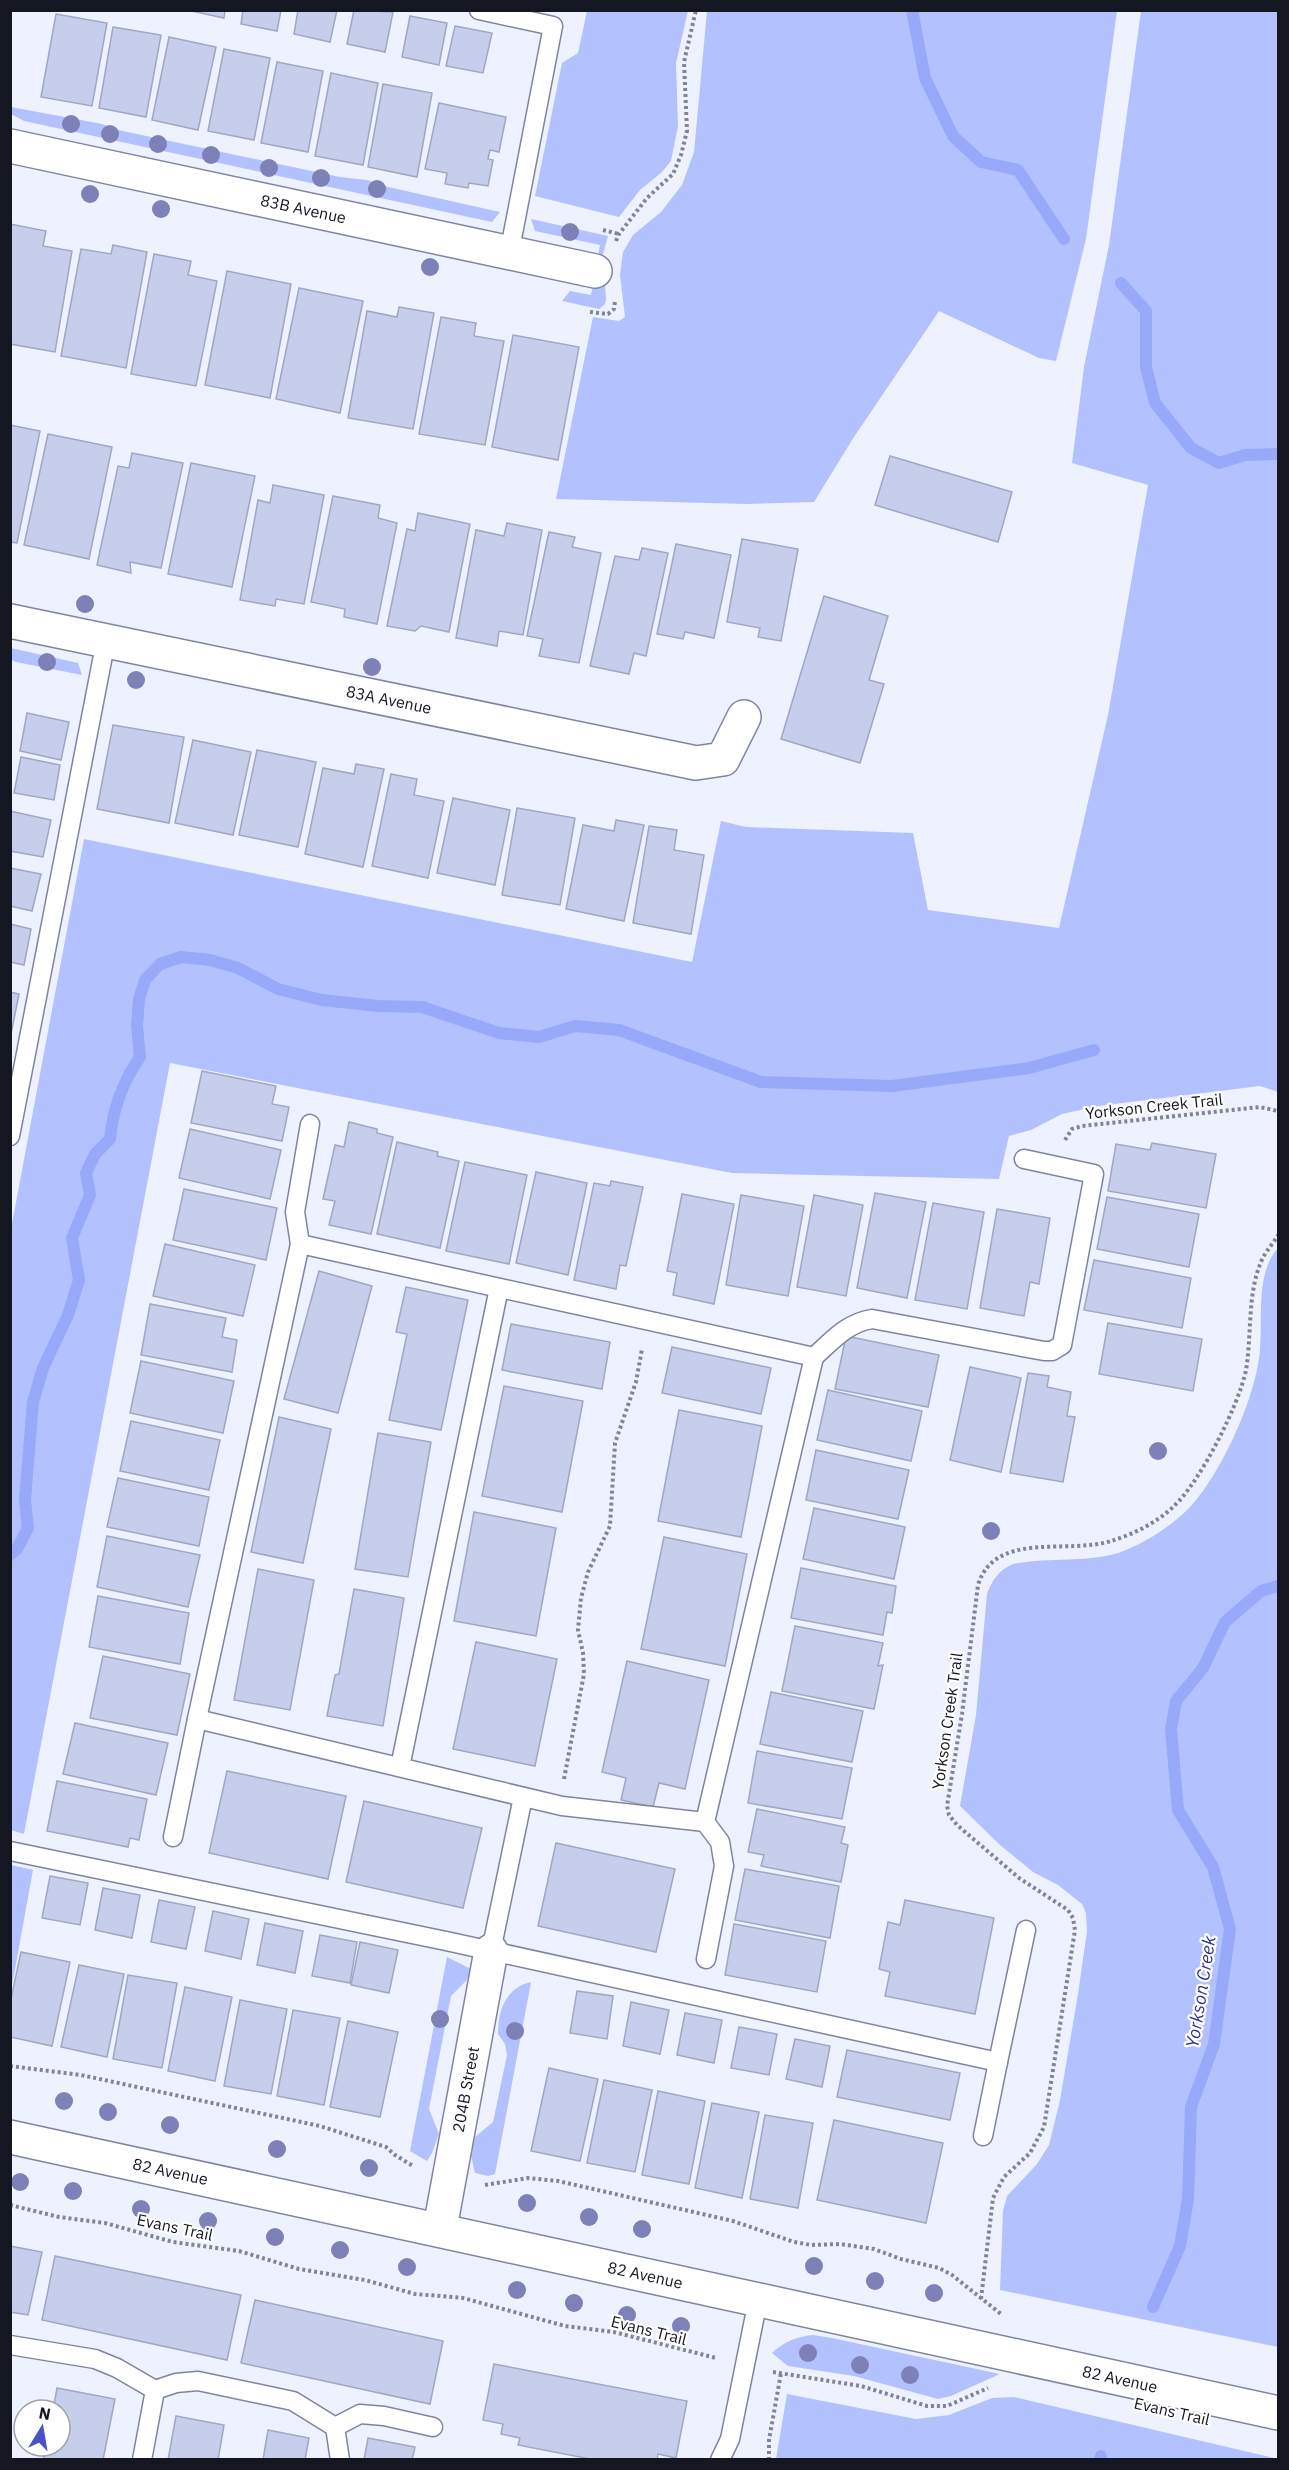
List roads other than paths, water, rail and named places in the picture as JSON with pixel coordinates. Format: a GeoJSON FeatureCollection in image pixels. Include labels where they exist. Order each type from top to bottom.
{"type":"FeatureCollection","features":[{"type":"Feature","properties":{"kind":"street","name":"83B Avenue"},"geometry":{"type":"LineString","coordinates":[[10,146],[509,254],[604,282]]}},
{"type":"Feature","properties":{"kind":"street","name":"83A Avenue"},"geometry":{"type":"LineString","coordinates":[[10,621],[696,764],[723,759],[744,717]]}},
{"type":"Feature","properties":{"kind":"street","name":"204B Street"},"geometry":{"type":"LineString","coordinates":[[440,2228],[491,1951]]}},
{"type":"Feature","properties":{"kind":"street","name":"82 Avenue"},"geometry":{"type":"LineString","coordinates":[[10,2137],[440,2228],[1278,2413]]}},
{"type":"Feature","properties":{"kind":"lane"},"geometry":{"type":"LineString","coordinates":[[479,10],[553,26],[509,254]]}},
{"type":"Feature","properties":{"kind":"lane"},"geometry":{"type":"LineString","coordinates":[[10,1136],[106,640]]}},
{"type":"Feature","properties":{"kind":"lane"},"geometry":{"type":"LineString","coordinates":[[173,1837],[196,1719],[300,1244],[295,1212],[310,1124]]}},
{"type":"Feature","properties":{"kind":"lane"},"geometry":{"type":"LineString","coordinates":[[705,1822],[814,1357],[845,1329],[858,1322],[873,1319],[1044,1351],[1052,1351],[1062,1346],[1094,1174],[1024,1159]]}},
{"type":"Feature","properties":{"kind":"lane"},"geometry":{"type":"LineString","coordinates":[[300,1244],[814,1357]]}},
{"type":"Feature","properties":{"kind":"lane"},"geometry":{"type":"LineString","coordinates":[[400,1767],[499,1288]]}},
{"type":"Feature","properties":{"kind":"lane"},"geometry":{"type":"LineString","coordinates":[[196,1719],[562,1806],[705,1822],[720,1842],[724,1866],[706,1959]]}},
{"type":"Feature","properties":{"kind":"lane"},"geometry":{"type":"LineString","coordinates":[[491,1951],[523,1797]]}},
{"type":"Feature","properties":{"kind":"lane"},"geometry":{"type":"LineString","coordinates":[[10,1851],[491,1951],[998,2062]]}},
{"type":"Feature","properties":{"kind":"lane"},"geometry":{"type":"LineString","coordinates":[[983,2136],[1026,1930]]}},
{"type":"Feature","properties":{"kind":"lane"},"geometry":{"type":"LineString","coordinates":[[720,2460],[730,2439],[758,2300]]}},
{"type":"Feature","properties":{"kind":"lane"},"geometry":{"type":"LineString","coordinates":[[10,2345],[95,2359],[117,2368],[155,2390],[176,2383],[198,2381],[293,2401],[335,2427],[340,2460]]}},
{"type":"Feature","properties":{"kind":"lane"},"geometry":{"type":"LineString","coordinates":[[142,2460],[155,2390]]}},
{"type":"Feature","properties":{"kind":"lane"},"geometry":{"type":"LineString","coordinates":[[335,2427],[360,2414],[384,2416],[433,2427]]}},
{"type":"Feature","properties":{"kind":"waterway","name":"Yorkson Creek"},"geometry":{"type":"LineString","coordinates":[[912,10],[925,78],[953,136],[981,162],[1018,170],[1064,239]]}},
{"type":"Feature","properties":{"kind":"waterway","name":"Yorkson Creek"},"geometry":{"type":"LineString","coordinates":[[1121,283],[1146,311],[1146,367],[1155,403],[1191,448],[1219,463],[1245,455],[1278,454]]}},
{"type":"Feature","properties":{"kind":"waterway"},"geometry":{"type":"LineString","coordinates":[[10,1555],[17,1549],[28,1528],[25,1500],[33,1402],[43,1368],[68,1315],[79,1280],[72,1238],[90,1195],[86,1173],[95,1154],[110,1139],[119,1096],[140,1057],[137,1026],[139,999],[145,980],[160,964],[181,957],[210,960],[238,968],[278,989],[322,1000],[378,1006],[422,1007],[499,1033],[539,1037],[575,1026],[619,1030],[761,1082],[892,1086],[1029,1068],[1094,1050]]}},
{"type":"Feature","properties":{"kind":"waterway","name":"Yorkson Creek"},"geometry":{"type":"LineString","coordinates":[[1153,2307],[1180,2246],[1188,2199],[1191,2107],[1214,2044],[1230,1929],[1213,1867],[1178,1810],[1171,1729],[1176,1701],[1203,1668],[1225,1622],[1261,1591],[1278,1586]]}},
{"type":"Feature","properties":{"kind":"waterway","name":"Yorkson Creek"},"geometry":{"type":"LineString","coordinates":[[1100,2460],[1101,2456]]}}]}
